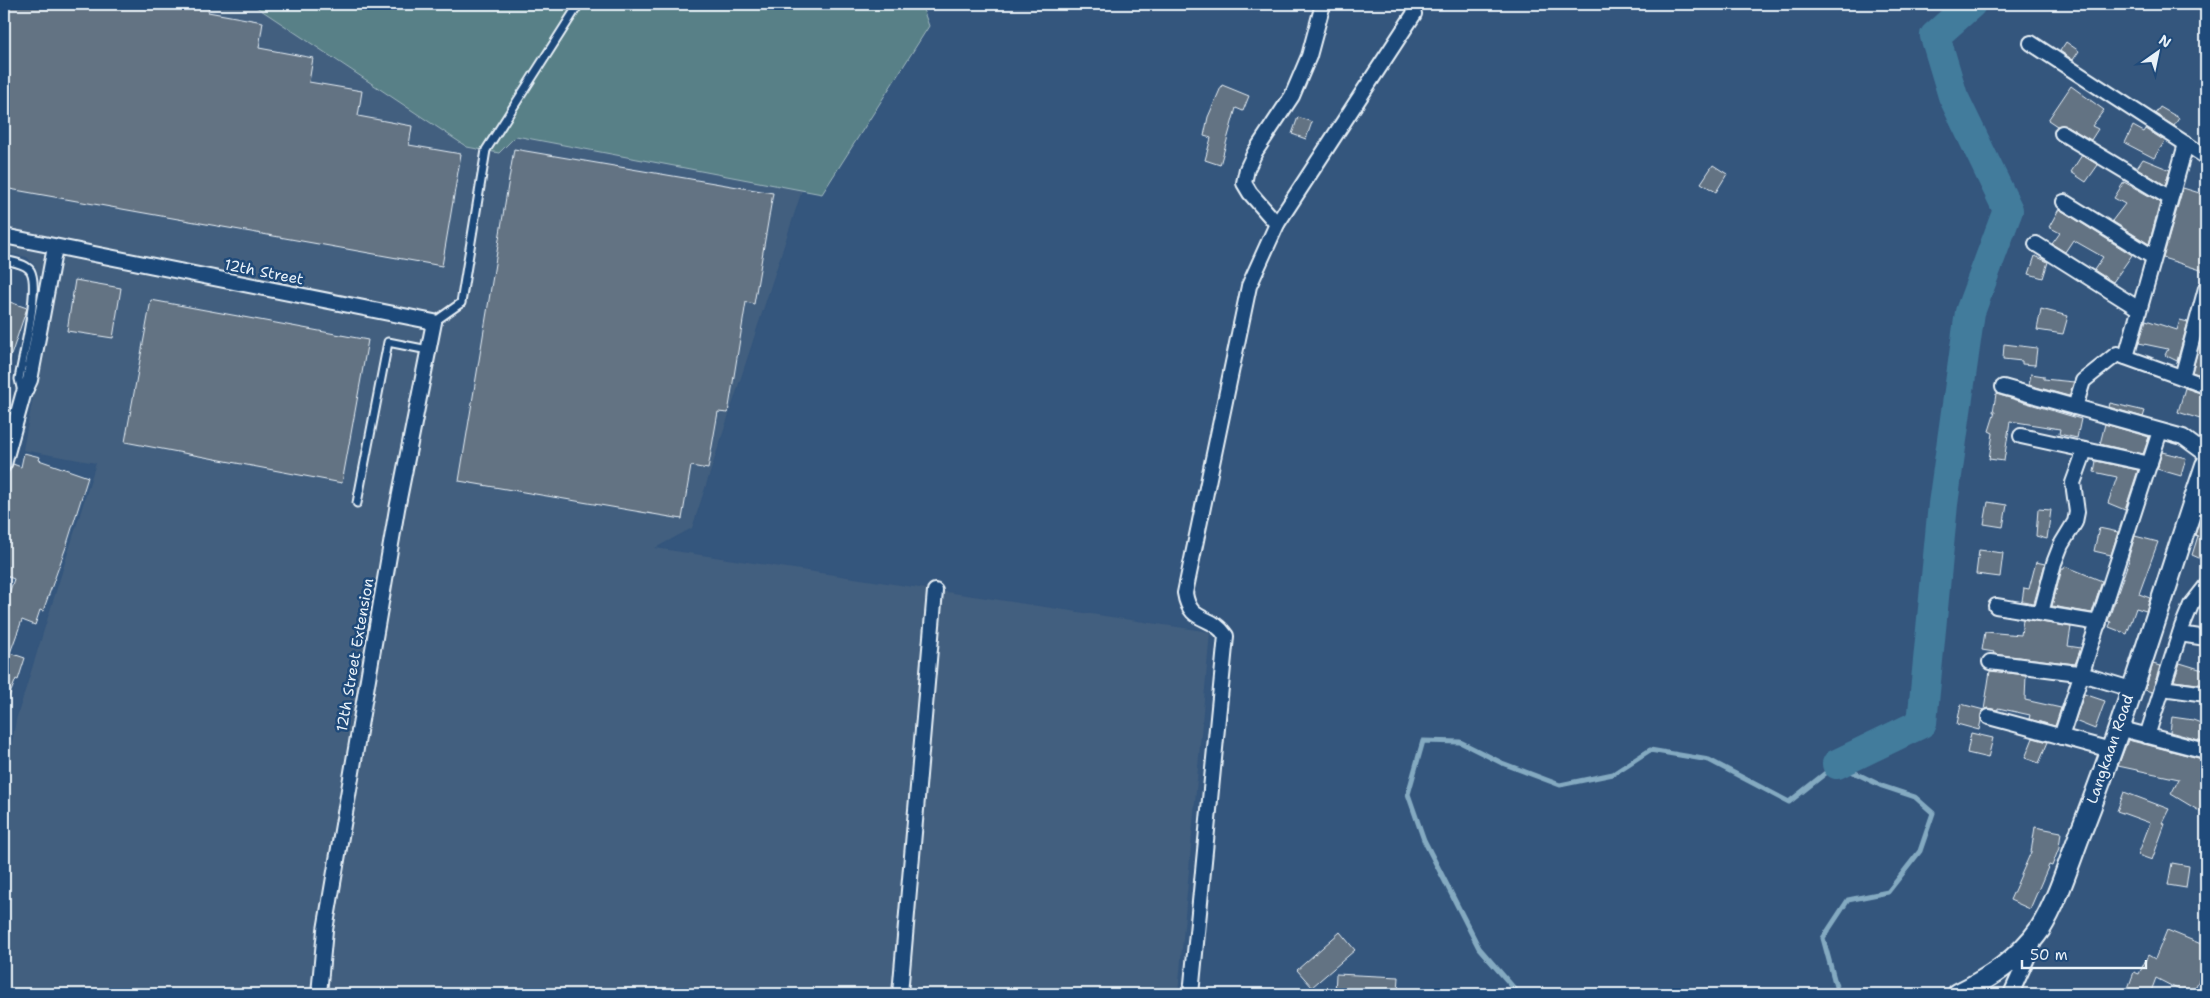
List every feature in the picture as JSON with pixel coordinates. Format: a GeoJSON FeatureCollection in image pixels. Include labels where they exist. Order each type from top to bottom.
{"type":"FeatureCollection","features":[{"type":"Feature","properties":{"kind":"street"},"geometry":{"type":"LineString","coordinates":[[1277,224],[1250,193],[1244,183],[1247,170],[1255,152],[1292,96],[1310,56],[1323,4]]}},
{"type":"Feature","properties":{"kind":"street"},"geometry":{"type":"LineString","coordinates":[[1191,994],[1226,636],[1220,628],[1197,617],[1187,606],[1185,593],[1249,286],[1277,224],[1414,14]]}},
{"type":"Feature","properties":{"kind":"street"},"geometry":{"type":"LineString","coordinates":[[2032,43],[2206,157]]}},
{"type":"Feature","properties":{"kind":"street"},"geometry":{"type":"LineString","coordinates":[[2062,133],[2170,198]]}},
{"type":"Feature","properties":{"kind":"street"},"geometry":{"type":"LineString","coordinates":[[2126,357],[2186,144]]}},
{"type":"Feature","properties":{"kind":"street"},"geometry":{"type":"LineString","coordinates":[[2064,202],[2153,257]]}},
{"type":"Feature","properties":{"kind":"street","name":"12th Street"},"geometry":{"type":"LineString","coordinates":[[4,236],[434,322]]}},
{"type":"Feature","properties":{"kind":"street"},"geometry":{"type":"LineString","coordinates":[[2036,244],[2139,309]]}},
{"type":"Feature","properties":{"kind":"street"},"geometry":{"type":"LineString","coordinates":[[4,464],[22,395],[30,380],[55,247]]}},
{"type":"Feature","properties":{"kind":"street"},"geometry":{"type":"LineString","coordinates":[[2182,377],[2206,288]]}},
{"type":"Feature","properties":{"kind":"street","name":"12th Street Extension"},"geometry":{"type":"LineString","coordinates":[[319,994],[325,930],[393,528],[434,322]]}},
{"type":"Feature","properties":{"kind":"street"},"geometry":{"type":"LineString","coordinates":[[2075,407],[2083,381],[2117,354],[2206,386]]}},
{"type":"Feature","properties":{"kind":"street"},"geometry":{"type":"LineString","coordinates":[[2002,386],[2183,437],[2206,454]]}},
{"type":"Feature","properties":{"kind":"street"},"geometry":{"type":"LineString","coordinates":[[2061,736],[2160,431]]}},
{"type":"Feature","properties":{"kind":"street"},"geometry":{"type":"LineString","coordinates":[[2021,436],[2150,464]]}},
{"type":"Feature","properties":{"kind":"street"},"geometry":{"type":"LineString","coordinates":[[2041,613],[2061,544],[2075,522],[2077,512],[2073,483],[2085,450]]}},
{"type":"Feature","properties":{"kind":"street","name":"Langkaan Road"},"geometry":{"type":"LineString","coordinates":[[1958,994],[1981,983],[2006,966],[2023,950],[2040,928],[2053,903],[2118,728],[2206,465]]}},
{"type":"Feature","properties":{"kind":"street"},"geometry":{"type":"LineString","coordinates":[[2147,736],[2191,606],[2206,586]]}},
{"type":"Feature","properties":{"kind":"street"},"geometry":{"type":"LineString","coordinates":[[900,994],[935,591]]}},
{"type":"Feature","properties":{"kind":"street"},"geometry":{"type":"LineString","coordinates":[[1996,606],[2099,623]]}},
{"type":"Feature","properties":{"kind":"street"},"geometry":{"type":"LineString","coordinates":[[2180,634],[2206,638]]}},
{"type":"Feature","properties":{"kind":"street"},"geometry":{"type":"LineString","coordinates":[[1990,662],[2082,675],[2131,689]]}},
{"type":"Feature","properties":{"kind":"street"},"geometry":{"type":"LineString","coordinates":[[2162,688],[2206,694]]}},
{"type":"Feature","properties":{"kind":"street"},"geometry":{"type":"LineString","coordinates":[[1990,717],[2110,750]]}},
{"type":"Feature","properties":{"kind":"street"},"geometry":{"type":"LineString","coordinates":[[2118,728],[2206,751]]}},
{"type":"Feature","properties":{"kind":"street"},"geometry":{"type":"LineString","coordinates":[[2011,994],[2040,928]]}},
{"type":"Feature","properties":{"kind":"lane"},"geometry":{"type":"LineString","coordinates":[[434,322],[461,303],[486,150],[579,4]]}},
{"type":"Feature","properties":{"kind":"lane"},"geometry":{"type":"LineString","coordinates":[[4,260],[20,263],[30,270],[34,280],[34,296],[19,379],[22,395]]}},
{"type":"Feature","properties":{"kind":"lane"},"geometry":{"type":"LineString","coordinates":[[357,503],[388,342],[428,350]]}},
{"type":"Feature","properties":{"kind":"shaded area"},"geometry":{"type":"Polygon","coordinates":[[[4,4],[921,4],[929,26],[822,194],[802,190],[692,528],[655,548],[1210,632],[1178,994],[4,994],[4,787],[16,720],[96,463],[23,450],[36,382],[40,280],[36,267],[27,257],[4,253],[4,4]]]}},
{"type":"Feature","properties":{"kind":"green space"},"geometry":{"type":"Polygon","coordinates":[[[252,4],[921,4],[929,26],[822,194],[516,136],[499,153],[467,147],[252,4]]]}},
{"type":"Feature","properties":{"kind":"building"},"geometry":{"type":"Polygon","coordinates":[[[4,4],[210,4],[208,12],[263,22],[259,48],[313,58],[309,82],[362,91],[358,116],[412,126],[409,145],[461,154],[442,266],[4,188],[4,4]]]}},
{"type":"Feature","properties":{"kind":"building"},"geometry":{"type":"Polygon","coordinates":[[[2066,42],[2079,51],[2073,60],[2060,51],[2066,42]]]}},
{"type":"Feature","properties":{"kind":"building"},"geometry":{"type":"Polygon","coordinates":[[[1222,85],[1249,96],[1243,111],[1236,108],[1220,165],[1205,160],[1211,138],[1204,136],[1208,117],[1222,85]]]}},
{"type":"Feature","properties":{"kind":"building"},"geometry":{"type":"Polygon","coordinates":[[[2071,86],[2104,110],[2092,126],[2098,129],[2091,140],[2067,126],[2057,126],[2048,120],[2071,86]]]}},
{"type":"Feature","properties":{"kind":"building"},"geometry":{"type":"Polygon","coordinates":[[[2160,107],[2179,118],[2174,126],[2155,114],[2160,107]]]}},
{"type":"Feature","properties":{"kind":"building"},"geometry":{"type":"Polygon","coordinates":[[[1298,117],[1312,122],[1306,139],[1292,134],[1298,117]]]}},
{"type":"Feature","properties":{"kind":"building"},"geometry":{"type":"Polygon","coordinates":[[[2133,126],[2144,132],[2146,129],[2165,141],[2154,158],[2125,143],[2133,126]]]}},
{"type":"Feature","properties":{"kind":"building"},"geometry":{"type":"Polygon","coordinates":[[[514,149],[773,193],[754,304],[746,302],[728,413],[718,412],[708,469],[691,466],[682,519],[459,481],[514,149]]]}},
{"type":"Feature","properties":{"kind":"building"},"geometry":{"type":"Polygon","coordinates":[[[2082,155],[2098,165],[2086,182],[2071,172],[2082,155]]]}},
{"type":"Feature","properties":{"kind":"building"},"geometry":{"type":"Polygon","coordinates":[[[2143,159],[2170,170],[2165,185],[2137,168],[2143,159]]]}},
{"type":"Feature","properties":{"kind":"building"},"geometry":{"type":"Polygon","coordinates":[[[1713,165],[1727,174],[1716,192],[1701,183],[1713,165]]]}},
{"type":"Feature","properties":{"kind":"building"},"geometry":{"type":"Polygon","coordinates":[[[2124,182],[2160,202],[2149,244],[2112,221],[2125,204],[2114,198],[2124,182]]]}},
{"type":"Feature","properties":{"kind":"building"},"geometry":{"type":"Polygon","coordinates":[[[2183,188],[2206,195],[2206,264],[2204,271],[2163,258],[2183,188]]]}},
{"type":"Feature","properties":{"kind":"building"},"geometry":{"type":"Polygon","coordinates":[[[2059,209],[2132,255],[2113,282],[2094,270],[2103,257],[2073,240],[2065,252],[2052,244],[2060,233],[2049,227],[2059,209]]]}},
{"type":"Feature","properties":{"kind":"building"},"geometry":{"type":"Polygon","coordinates":[[[2035,256],[2048,262],[2043,278],[2029,274],[2035,256]]]}},
{"type":"Feature","properties":{"kind":"building"},"geometry":{"type":"Polygon","coordinates":[[[75,280],[121,288],[113,338],[67,331],[75,280]]]}},
{"type":"Feature","properties":{"kind":"building"},"geometry":{"type":"Polygon","coordinates":[[[4,300],[27,308],[6,370],[4,369],[4,300]]]}},
{"type":"Feature","properties":{"kind":"building"},"geometry":{"type":"Polygon","coordinates":[[[151,300],[368,340],[342,483],[125,442],[151,300]]]}},
{"type":"Feature","properties":{"kind":"building"},"geometry":{"type":"Polygon","coordinates":[[[2041,309],[2068,316],[2063,334],[2037,330],[2041,309]]]}},
{"type":"Feature","properties":{"kind":"building"},"geometry":{"type":"Polygon","coordinates":[[[2146,320],[2177,330],[2180,320],[2188,322],[2177,361],[2165,355],[2168,349],[2139,343],[2146,320]]]}},
{"type":"Feature","properties":{"kind":"building"},"geometry":{"type":"Polygon","coordinates":[[[2204,327],[2206,328],[2206,377],[2192,372],[2204,327]]]}},
{"type":"Feature","properties":{"kind":"building"},"geometry":{"type":"Polygon","coordinates":[[[2004,344],[2037,348],[2035,365],[2022,364],[2022,361],[2003,359],[2004,344]]]}},
{"type":"Feature","properties":{"kind":"building"},"geometry":{"type":"Polygon","coordinates":[[[2031,374],[2044,376],[2044,379],[2074,382],[2069,396],[2029,385],[2031,374]]]}},
{"type":"Feature","properties":{"kind":"building"},"geometry":{"type":"Polygon","coordinates":[[[2185,388],[2206,395],[2200,419],[2178,412],[2185,388]]]}},
{"type":"Feature","properties":{"kind":"building"},"geometry":{"type":"Polygon","coordinates":[[[1996,394],[2081,419],[2077,438],[2059,434],[2060,429],[2010,421],[2004,461],[1989,459],[1993,433],[1989,431],[1995,412],[1993,412],[1996,394]]]}},
{"type":"Feature","properties":{"kind":"building"},"geometry":{"type":"Polygon","coordinates":[[[2110,403],[2145,411],[2143,417],[2109,407],[2110,403]]]}},
{"type":"Feature","properties":{"kind":"building"},"geometry":{"type":"Polygon","coordinates":[[[2105,424],[2149,437],[2143,454],[2100,444],[2105,424]]]}},
{"type":"Feature","properties":{"kind":"building"},"geometry":{"type":"Polygon","coordinates":[[[2162,452],[2186,458],[2181,476],[2157,469],[2162,452]]]}},
{"type":"Feature","properties":{"kind":"building"},"geometry":{"type":"Polygon","coordinates":[[[24,453],[40,457],[39,460],[88,477],[43,611],[40,610],[35,625],[22,620],[10,653],[25,658],[18,680],[16,679],[4,709],[4,608],[14,579],[4,575],[4,525],[7,513],[4,512],[4,481],[13,464],[21,467],[24,453]]]}},
{"type":"Feature","properties":{"kind":"building"},"geometry":{"type":"Polygon","coordinates":[[[2096,461],[2138,470],[2125,510],[2108,503],[2117,477],[2094,472],[2096,461]]]}},
{"type":"Feature","properties":{"kind":"building"},"geometry":{"type":"Polygon","coordinates":[[[1988,502],[2007,505],[2003,527],[1984,524],[1988,502]]]}},
{"type":"Feature","properties":{"kind":"building"},"geometry":{"type":"Polygon","coordinates":[[[2206,502],[2206,561],[2192,555],[2198,536],[2195,535],[2206,502]]]}},
{"type":"Feature","properties":{"kind":"building"},"geometry":{"type":"Polygon","coordinates":[[[2038,509],[2051,510],[2047,539],[2036,536],[2038,509]]]}},
{"type":"Feature","properties":{"kind":"building"},"geometry":{"type":"Polygon","coordinates":[[[2099,528],[2118,532],[2111,555],[2094,551],[2099,528]]]}},
{"type":"Feature","properties":{"kind":"building"},"geometry":{"type":"Polygon","coordinates":[[[2135,536],[2158,542],[2139,594],[2150,598],[2146,611],[2136,608],[2127,634],[2109,627],[2111,622],[2108,621],[2129,560],[2135,536]]]}},
{"type":"Feature","properties":{"kind":"building"},"geometry":{"type":"Polygon","coordinates":[[[1979,550],[2003,553],[2000,577],[1976,574],[1979,550]]]}},
{"type":"Feature","properties":{"kind":"building"},"geometry":{"type":"Polygon","coordinates":[[[2036,562],[2045,564],[2034,603],[2022,601],[2024,588],[2029,589],[2036,562]]]}},
{"type":"Feature","properties":{"kind":"building"},"geometry":{"type":"Polygon","coordinates":[[[2065,566],[2102,581],[2092,613],[2052,606],[2062,569],[2065,566]]]}},
{"type":"Feature","properties":{"kind":"building"},"geometry":{"type":"Polygon","coordinates":[[[2023,619],[2071,627],[2068,646],[2081,648],[2075,664],[1993,654],[1994,652],[1982,650],[1985,632],[2021,635],[2023,619]]]}},
{"type":"Feature","properties":{"kind":"building"},"geometry":{"type":"Polygon","coordinates":[[[2180,663],[2206,671],[2206,685],[2174,681],[2180,663]]]}},
{"type":"Feature","properties":{"kind":"building"},"geometry":{"type":"Polygon","coordinates":[[[2153,664],[2160,666],[2152,692],[2145,690],[2153,664]]]}},
{"type":"Feature","properties":{"kind":"building"},"geometry":{"type":"Polygon","coordinates":[[[1990,671],[2026,675],[2025,700],[2061,708],[2055,726],[2029,719],[2030,715],[1998,708],[1998,710],[1987,708],[1983,711],[1979,730],[1957,724],[1961,704],[1984,710],[1990,671]]]}},
{"type":"Feature","properties":{"kind":"building"},"geometry":{"type":"Polygon","coordinates":[[[2084,694],[2105,701],[2095,729],[2075,721],[2084,694]]]}},
{"type":"Feature","properties":{"kind":"building"},"geometry":{"type":"Polygon","coordinates":[[[2172,717],[2193,720],[2206,725],[2206,742],[2170,732],[2172,717]]]}},
{"type":"Feature","properties":{"kind":"building"},"geometry":{"type":"Polygon","coordinates":[[[1971,733],[1993,738],[1988,758],[1967,753],[1971,733]]]}},
{"type":"Feature","properties":{"kind":"building"},"geometry":{"type":"Polygon","coordinates":[[[2033,738],[2048,742],[2039,763],[2025,758],[2033,738]]]}},
{"type":"Feature","properties":{"kind":"building"},"geometry":{"type":"Polygon","coordinates":[[[2128,740],[2206,760],[2206,815],[2171,794],[2179,779],[2118,766],[2128,740]]]}},
{"type":"Feature","properties":{"kind":"building"},"geometry":{"type":"Polygon","coordinates":[[[2124,792],[2169,809],[2162,823],[2165,824],[2152,860],[2138,855],[2150,823],[2117,811],[2124,792]]]}},
{"type":"Feature","properties":{"kind":"building"},"geometry":{"type":"Polygon","coordinates":[[[2035,827],[2061,832],[2059,848],[2052,866],[2049,865],[2030,909],[2010,900],[2031,852],[2035,827]]]}},
{"type":"Feature","properties":{"kind":"building"},"geometry":{"type":"Polygon","coordinates":[[[2172,863],[2189,866],[2186,888],[2168,885],[2172,863]]]}},
{"type":"Feature","properties":{"kind":"building"},"geometry":{"type":"Polygon","coordinates":[[[2167,930],[2206,946],[2206,966],[2192,994],[2187,994],[2156,978],[2150,994],[2137,994],[2127,991],[2134,972],[2139,974],[2148,955],[2155,959],[2167,930]]]}},
{"type":"Feature","properties":{"kind":"building"},"geometry":{"type":"Polygon","coordinates":[[[1340,932],[1355,950],[1312,987],[1297,970],[1340,932]]]}},
{"type":"Feature","properties":{"kind":"building"},"geometry":{"type":"Polygon","coordinates":[[[1336,974],[1399,977],[1398,992],[1375,990],[1374,994],[1335,994],[1336,974]]]}},
{"type":"Feature","properties":{"kind":"waterway"},"geometry":{"type":"LineString","coordinates":[[1837,764],[1922,723],[1943,504],[1970,312],[2008,210],[1953,96],[1935,36],[1971,4]]}},
{"type":"Feature","properties":{"kind":"waterway"},"geometry":{"type":"LineString","coordinates":[[1519,994],[1479,948],[1424,840],[1408,794],[1423,741],[1460,742],[1502,763],[1560,785],[1613,774],[1650,750],[1709,760],[1789,802],[1837,764],[1882,786],[1915,797],[1933,813],[1920,851],[1888,892],[1848,900],[1823,938],[1838,994]]}}]}
